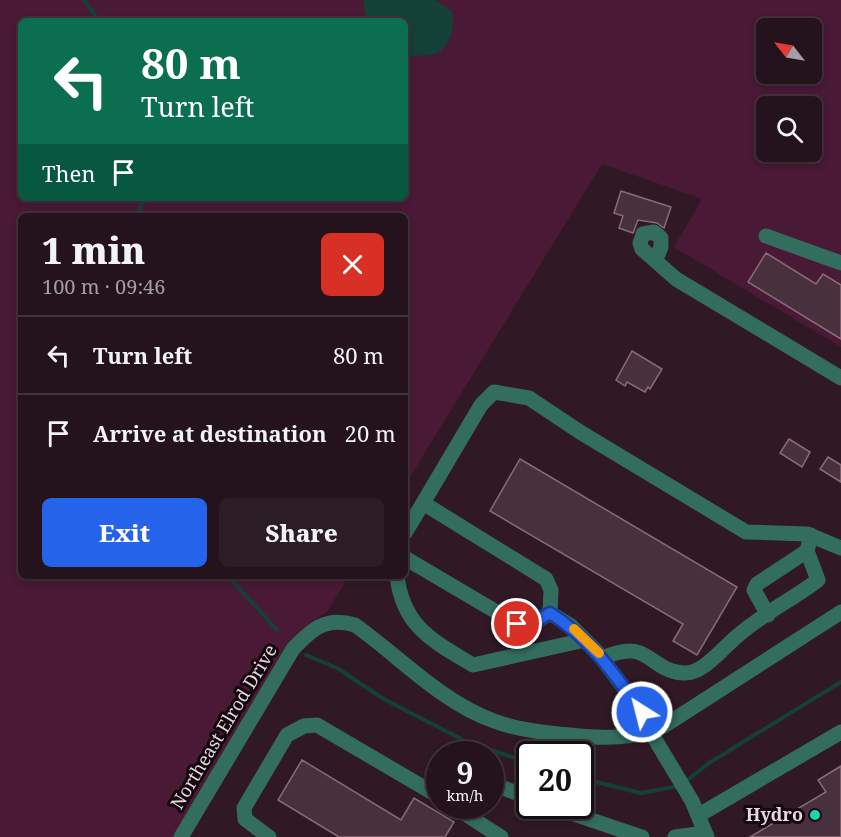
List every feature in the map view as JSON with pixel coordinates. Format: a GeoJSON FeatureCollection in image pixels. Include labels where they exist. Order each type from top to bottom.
{"type":"FeatureCollection","features":[{"type":"Feature","properties":{"kind":"street"},"geometry":{"type":"LineString","coordinates":[[766,236],[841,263]]}},
{"type":"Feature","properties":{"kind":"street"},"geometry":{"type":"LineString","coordinates":[[656,259],[676,279],[841,378]]}},
{"type":"Feature","properties":{"kind":"street"},"geometry":{"type":"LineString","coordinates":[[408,528],[481,405],[494,392],[529,398],[580,432],[746,532],[811,535],[841,548]]}},
{"type":"Feature","properties":{"kind":"street"},"geometry":{"type":"LineString","coordinates":[[423,503],[546,579],[551,590],[550,613]]}},
{"type":"Feature","properties":{"kind":"street"},"geometry":{"type":"LineString","coordinates":[[603,658],[622,649],[637,651],[682,674],[694,672],[737,636],[818,580],[807,551],[811,535]]}},
{"type":"Feature","properties":{"kind":"street"},"geometry":{"type":"LineString","coordinates":[[768,615],[754,590],[757,584],[807,551]]}},
{"type":"Feature","properties":{"kind":"street"},"geometry":{"type":"LineString","coordinates":[[408,560],[517,624],[529,626],[550,613]]}},
{"type":"Feature","properties":{"kind":"street"},"geometry":{"type":"LineString","coordinates":[[398,579],[403,608],[412,621],[448,650],[473,665],[585,640]]}},
{"type":"Feature","properties":{"kind":"street","name":"Northeast Elrod Drive"},"geometry":{"type":"LineString","coordinates":[[181,837],[293,649],[307,634],[326,622],[345,622],[355,625],[453,700],[492,721],[525,729],[601,739],[633,737],[664,726],[841,612]]}},
{"type":"Feature","properties":{"kind":"street"},"geometry":{"type":"LineString","coordinates":[[550,613],[572,626],[603,658],[642,712],[650,731],[696,808],[706,835],[675,837]]}},
{"type":"Feature","properties":{"kind":"street"},"geometry":{"type":"LineString","coordinates":[[269,837],[245,819],[244,808],[287,735],[304,726],[317,725],[426,789]]}},
{"type":"Feature","properties":{"kind":"street"},"geometry":{"type":"LineString","coordinates":[[696,808],[841,732]]}},
{"type":"Feature","properties":{"kind":"street"},"geometry":{"type":"LineString","coordinates":[[473,819],[501,837]]}},
{"type":"Feature","properties":{"kind":"street"},"geometry":{"type":"LineString","coordinates":[[589,819],[642,837]]}},
{"type":"Feature","properties":{"kind":"shaded area"},"geometry":{"type":"Polygon","coordinates":[[[0,0],[841,0],[841,347],[674,247],[702,199],[602,164],[408,480],[408,213],[18,213],[18,579],[347,579],[327,612],[311,622],[289,646],[175,837],[0,837],[0,0]]]}},
{"type":"Feature","properties":{"kind":"shaded area"},"geometry":{"type":"Polygon","coordinates":[[[363,0],[435,0],[452,11],[453,24],[450,38],[443,49],[430,55],[408,56],[408,18],[366,18],[363,0]]]}},
{"type":"Feature","properties":{"kind":"building"},"geometry":{"type":"Polygon","coordinates":[[[621,191],[671,207],[664,228],[657,223],[638,220],[633,233],[619,228],[623,216],[614,213],[621,191]]]}},
{"type":"Feature","properties":{"kind":"building"},"geometry":{"type":"Polygon","coordinates":[[[766,253],[816,284],[823,274],[841,285],[841,339],[748,282],[766,253]]]}},
{"type":"Feature","properties":{"kind":"building"},"geometry":{"type":"Polygon","coordinates":[[[632,351],[662,369],[650,389],[648,387],[645,392],[627,382],[625,386],[616,380],[632,351]]]}},
{"type":"Feature","properties":{"kind":"building"},"geometry":{"type":"Polygon","coordinates":[[[789,439],[810,452],[802,467],[780,453],[789,439]]]}},
{"type":"Feature","properties":{"kind":"building"},"geometry":{"type":"Polygon","coordinates":[[[828,457],[841,465],[841,482],[820,469],[828,457]]]}},
{"type":"Feature","properties":{"kind":"building"},"geometry":{"type":"Polygon","coordinates":[[[520,459],[737,587],[697,655],[673,641],[683,624],[490,511],[520,459]]]}},
{"type":"Feature","properties":{"kind":"building"},"geometry":{"type":"Polygon","coordinates":[[[302,760],[401,820],[414,798],[426,805],[426,819],[449,819],[454,822],[445,837],[339,837],[278,800],[302,760]]]}},
{"type":"Feature","properties":{"kind":"building","name":"Hydro"},"geometry":{"type":"Polygon","coordinates":[[[841,766],[841,837],[750,837],[826,792],[818,780],[841,766]]]}},
{"type":"Feature","properties":{"kind":"waterway"},"geometry":{"type":"LineString","coordinates":[[84,0],[97,18]]}},
{"type":"Feature","properties":{"kind":"waterway"},"geometry":{"type":"LineString","coordinates":[[138,213],[143,201]]}},
{"type":"Feature","properties":{"kind":"waterway"},"geometry":{"type":"LineString","coordinates":[[231,579],[277,630]]}},
{"type":"Feature","properties":{"kind":"waterway"},"geometry":{"type":"LineString","coordinates":[[306,655],[337,668],[382,698],[469,743],[516,758]]}},
{"type":"Feature","properties":{"kind":"waterway"},"geometry":{"type":"LineString","coordinates":[[685,782],[709,763],[841,682]]}},
{"type":"Feature","properties":{"kind":"waterway"},"geometry":{"type":"LineString","coordinates":[[594,781],[641,793],[679,786]]}},
{"type":"Feature","properties":{"kind":"slow traffic"},"geometry":{"type":"LineString","coordinates":[[574,629],[599,653]]}},
{"type":"Feature","properties":{"kind":"place","name":"Hydro"},"geometry":{"type":"Point","coordinates":[815,815]}},
{"type":"Feature","properties":{"kind":"route"},"geometry":{"type":"LineString","coordinates":[[517,624],[529,626],[550,613],[572,626],[605,661],[642,712]]}}]}
